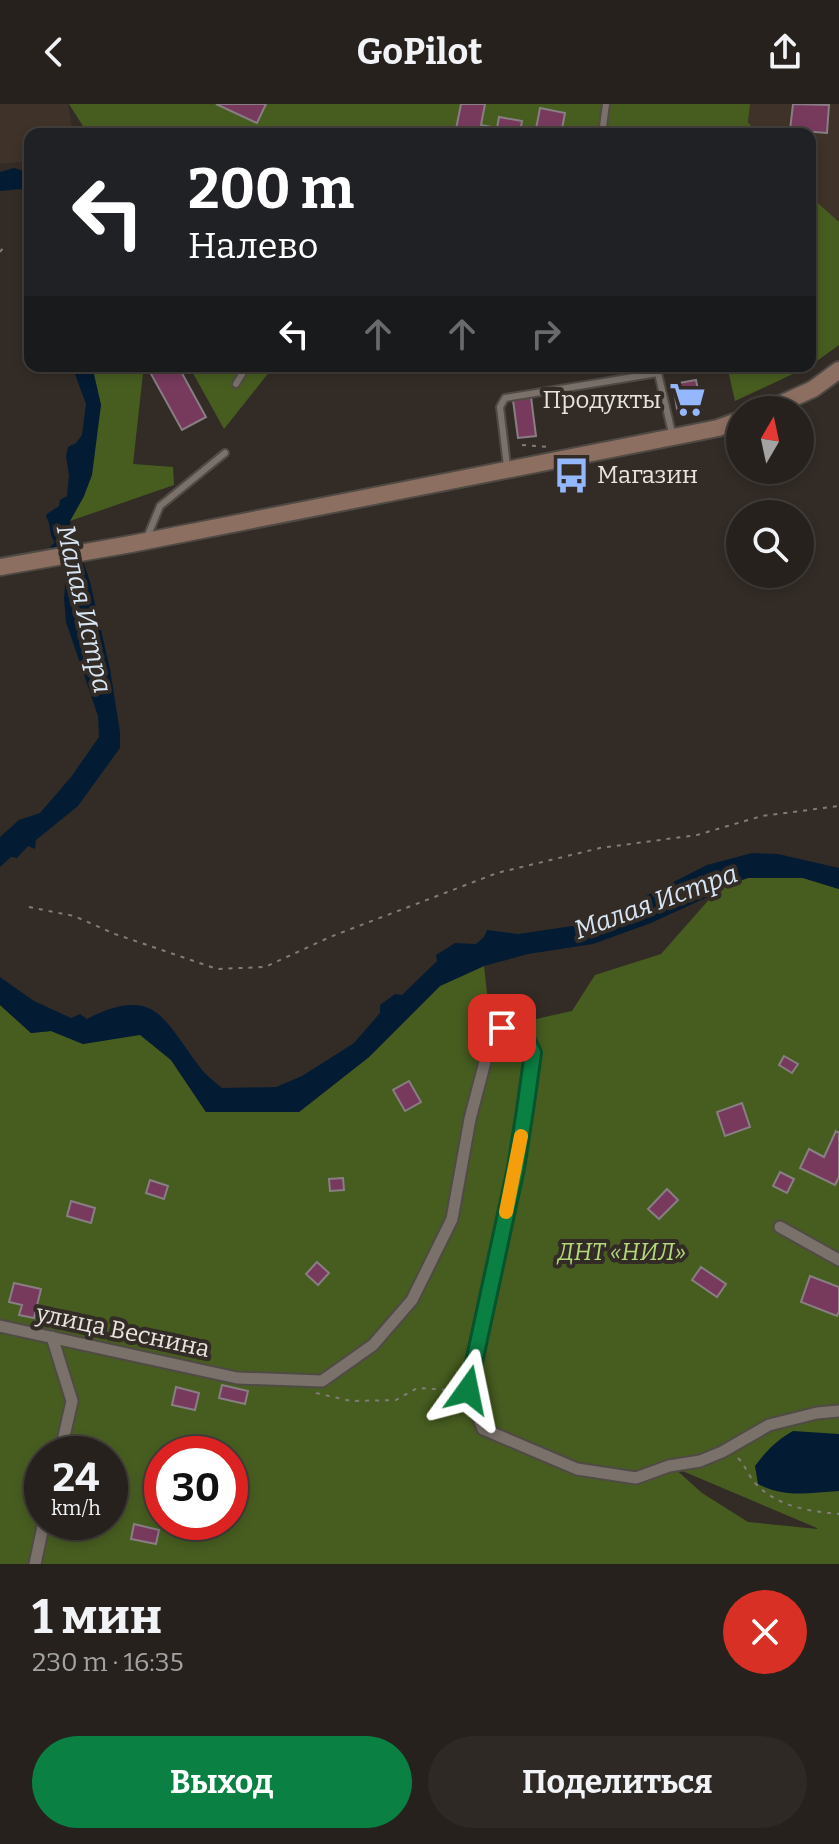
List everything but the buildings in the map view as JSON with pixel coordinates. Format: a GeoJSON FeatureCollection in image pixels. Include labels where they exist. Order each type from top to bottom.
{"type":"FeatureCollection","features":[{"type":"Feature","properties":{"kind":"main road"},"geometry":{"type":"LineString","coordinates":[[798,396],[839,370]]}},
{"type":"Feature","properties":{"kind":"main road"},"geometry":{"type":"LineString","coordinates":[[0,567],[726,425]]}},
{"type":"Feature","properties":{"kind":"street","name":"улица Веснина"},"geometry":{"type":"LineString","coordinates":[[0,1326],[237,1378],[322,1381],[373,1345],[412,1300],[452,1219],[470,1119],[487,1054],[502,1028],[522,1031],[533,1053],[525,1110],[516,1168],[468,1390],[483,1429],[577,1469],[636,1478],[669,1466],[700,1461],[728,1449]]}},
{"type":"Feature","properties":{"kind":"street"},"geometry":{"type":"LineString","coordinates":[[780,1227],[839,1260]]}},
{"type":"Feature","properties":{"kind":"street"},"geometry":{"type":"LineString","coordinates":[[52,1337],[72,1401],[64,1436]]}},
{"type":"Feature","properties":{"kind":"street"},"geometry":{"type":"LineString","coordinates":[[728,1449],[769,1425],[839,1411]]}},
{"type":"Feature","properties":{"kind":"street"},"geometry":{"type":"LineString","coordinates":[[35,1564],[40,1540]]}},
{"type":"Feature","properties":{"kind":"lane"},"geometry":{"type":"LineString","coordinates":[[603,128],[606,104]]}},
{"type":"Feature","properties":{"kind":"lane"},"geometry":{"type":"LineString","coordinates":[[236,384],[243,372]]}},
{"type":"Feature","properties":{"kind":"lane"},"geometry":{"type":"LineString","coordinates":[[507,470],[500,407],[505,398],[658,373],[673,437]]}},
{"type":"Feature","properties":{"kind":"lane"},"geometry":{"type":"LineString","coordinates":[[138,542],[160,506],[225,453]]}},
{"type":"Feature","properties":{"kind":"path"},"geometry":{"type":"LineString","coordinates":[[29,907],[74,916],[115,934],[217,969],[265,967],[406,906],[497,873],[600,848],[697,835],[762,816],[839,806]]}},
{"type":"Feature","properties":{"kind":"path"},"geometry":{"type":"LineString","coordinates":[[313,1392],[351,1401],[396,1400],[417,1388],[451,1390],[459,1399]]}},
{"type":"Feature","properties":{"kind":"path"},"geometry":{"type":"LineString","coordinates":[[728,1449],[744,1464],[752,1480],[782,1503],[839,1514]]}},
{"type":"Feature","properties":{"kind":"shaded area"},"geometry":{"type":"Polygon","coordinates":[[[0,104],[68,104],[72,128],[24,128],[24,162],[0,164],[0,104]]]}},
{"type":"Feature","properties":{"kind":"shaded area"},"geometry":{"type":"Polygon","coordinates":[[[750,104],[839,104],[839,222],[816,201],[816,128],[752,128],[748,122],[750,104]]]}},
{"type":"Feature","properties":{"kind":"green space"},"geometry":{"type":"Polygon","coordinates":[[[69,104],[750,104],[748,122],[752,128],[84,128],[69,104]]]}},
{"type":"Feature","properties":{"kind":"green space"},"geometry":{"type":"Polygon","coordinates":[[[816,201],[839,222],[839,345],[816,362],[816,201]]]}},
{"type":"Feature","properties":{"kind":"green space"},"geometry":{"type":"Polygon","coordinates":[[[93,372],[145,372],[133,464],[173,467],[174,485],[70,521],[84,496],[101,405],[93,372]]]}},
{"type":"Feature","properties":{"kind":"green space"},"geometry":{"type":"Polygon","coordinates":[[[192,372],[269,372],[224,429],[192,372]]]}},
{"type":"Feature","properties":{"kind":"green space"},"geometry":{"type":"Polygon","coordinates":[[[728,372],[797,372],[746,396],[734,396],[728,372]]]}},
{"type":"Feature","properties":{"kind":"green space","name":"ДНТ «НИЛ»"},"geometry":{"type":"Polygon","coordinates":[[[748,878],[803,878],[839,889],[839,1564],[0,1564],[0,1005],[31,1033],[51,1031],[83,1044],[140,1034],[171,1060],[206,1112],[299,1112],[369,1057],[440,986],[484,966],[491,1029],[572,1011],[595,975],[661,954],[714,894],[727,885],[748,878]],[[673,1467],[702,1493],[748,1522],[817,1529],[817,1528],[673,1467]]]}},
{"type":"Feature","properties":{"kind":"water"},"geometry":{"type":"Polygon","coordinates":[[[14,168],[24,171],[24,191],[0,191],[0,172],[14,168]]]}},
{"type":"Feature","properties":{"kind":"water","name":"Малая Истра"},"geometry":{"type":"Polygon","coordinates":[[[74,372],[93,372],[101,405],[92,475],[70,521],[90,582],[110,669],[120,748],[78,806],[36,840],[35,849],[28,846],[17,858],[11,857],[0,867],[0,837],[19,820],[40,813],[71,777],[99,737],[98,716],[66,622],[64,598],[67,568],[50,547],[55,542],[46,517],[67,496],[69,476],[66,456],[68,447],[82,435],[86,404],[74,372]]]}},
{"type":"Feature","properties":{"kind":"water","name":"Малая Истра"},"geometry":{"type":"Polygon","coordinates":[[[752,853],[778,854],[839,868],[839,889],[803,878],[748,878],[727,885],[651,923],[593,944],[528,954],[484,966],[440,986],[369,1057],[299,1112],[206,1112],[171,1060],[140,1035],[83,1044],[51,1031],[31,1033],[0,1005],[0,977],[34,1001],[71,1018],[80,1014],[87,1019],[120,1006],[146,1007],[166,1022],[201,1069],[222,1088],[276,1087],[302,1076],[354,1043],[380,1013],[380,1005],[395,994],[402,995],[437,961],[436,955],[455,943],[476,944],[487,930],[518,934],[593,923],[707,865],[752,853]]]}},
{"type":"Feature","properties":{"kind":"water"},"geometry":{"type":"Polygon","coordinates":[[[793,1431],[839,1434],[839,1491],[788,1493],[758,1484],[755,1466],[772,1446],[793,1431]]]}},
{"type":"Feature","properties":{"kind":"slow traffic"},"geometry":{"type":"LineString","coordinates":[[506,1212],[521,1136]]}},
{"type":"Feature","properties":{"kind":"place","name":"Продукты"},"geometry":{"type":"Point","coordinates":[687,400]}},
{"type":"Feature","properties":{"kind":"place","name":"Магазин"},"geometry":{"type":"Point","coordinates":[571,475]}},
{"type":"Feature","properties":{"kind":"route"},"geometry":{"type":"LineString","coordinates":[[468,1390],[516,1168],[533,1053],[522,1031],[502,1028]]}}]}
